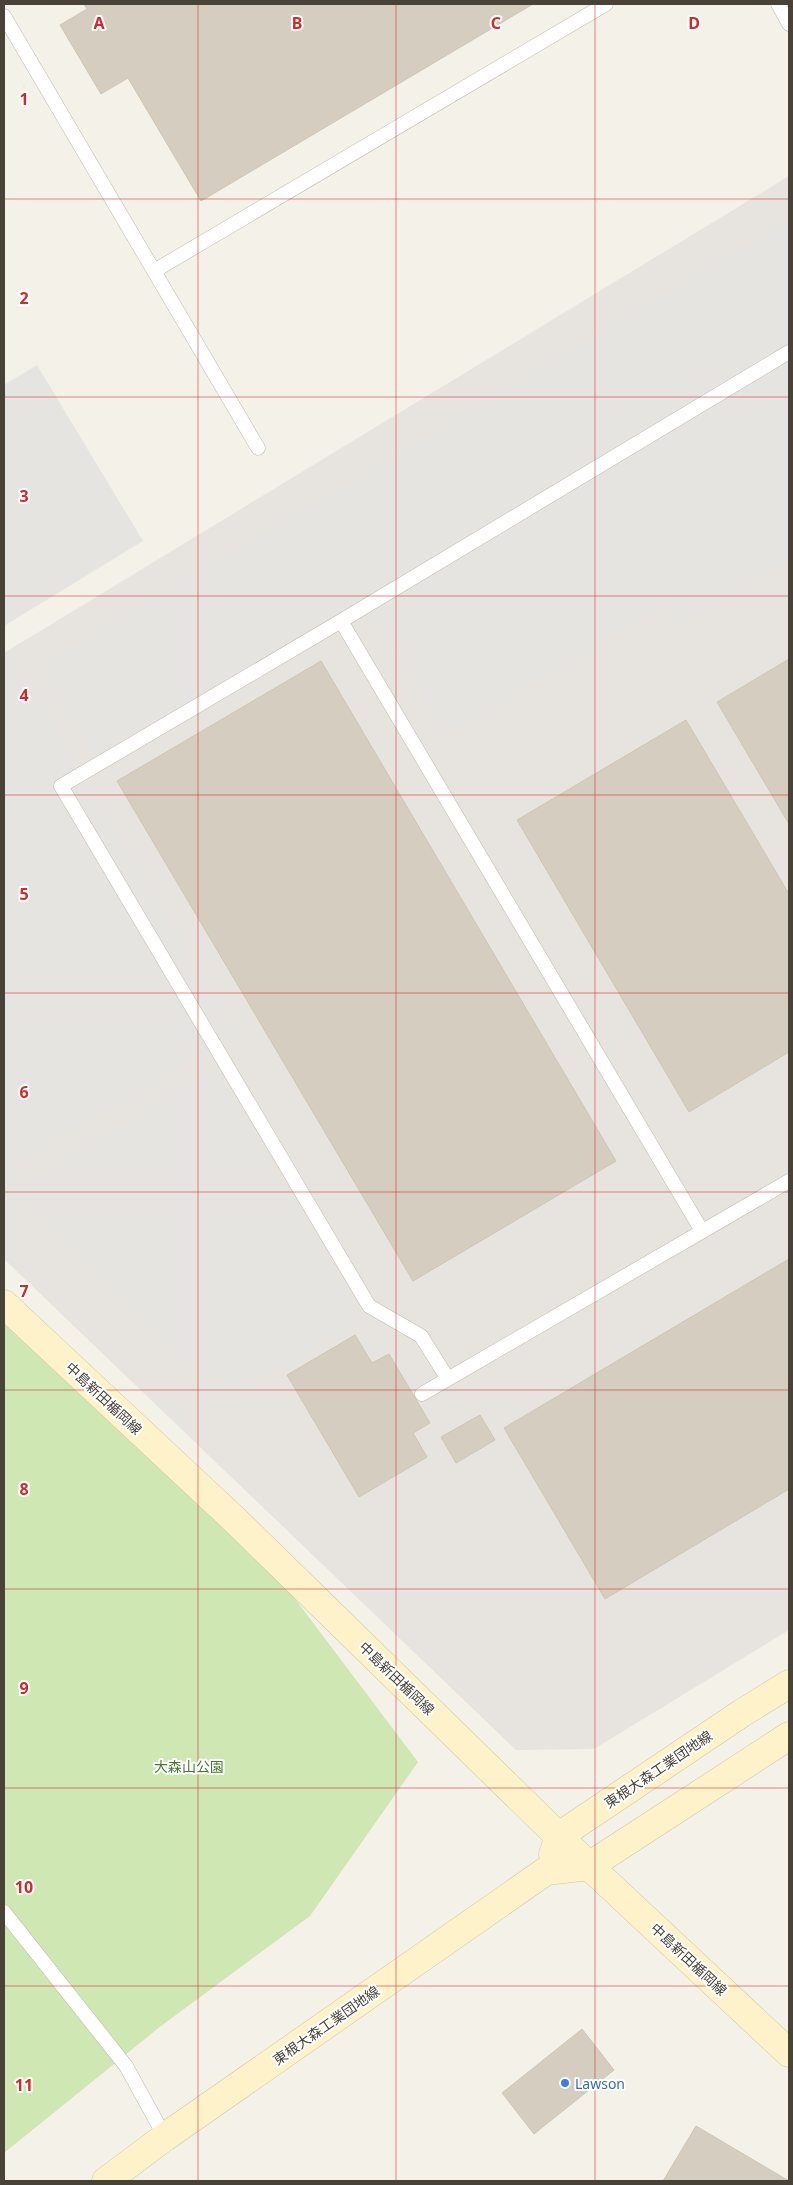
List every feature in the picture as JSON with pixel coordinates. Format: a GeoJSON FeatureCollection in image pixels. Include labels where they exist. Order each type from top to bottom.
{"type":"FeatureCollection","features":[{"type":"Feature","properties":{"kind":"main road","name":"中島新田楯岡線"},"geometry":{"type":"LineString","coordinates":[[4,1304],[237,1522],[589,1866],[789,2052]]}},
{"type":"Feature","properties":{"kind":"main road","name":"東根大森工業団地線"},"geometry":{"type":"LineString","coordinates":[[559,1836],[742,1713],[789,1684]]}},
{"type":"Feature","properties":{"kind":"main road","name":"東根大森工業団地線"},"geometry":{"type":"LineString","coordinates":[[106,2181],[165,2137],[546,1871],[589,1866],[789,1736]]}},
{"type":"Feature","properties":{"kind":"main road"},"geometry":{"type":"LineString","coordinates":[[546,1871],[559,1836]]}},
{"type":"Feature","properties":{"kind":"lane"},"geometry":{"type":"LineString","coordinates":[[154,271],[606,4]]}},
{"type":"Feature","properties":{"kind":"lane"},"geometry":{"type":"LineString","coordinates":[[778,4],[789,24]]}},
{"type":"Feature","properties":{"kind":"lane"},"geometry":{"type":"LineString","coordinates":[[4,16],[258,448]]}},
{"type":"Feature","properties":{"kind":"lane"},"geometry":{"type":"LineString","coordinates":[[448,1379],[421,1336],[369,1306],[61,786],[789,352]]}},
{"type":"Feature","properties":{"kind":"lane"},"geometry":{"type":"LineString","coordinates":[[341,620],[702,1231]]}},
{"type":"Feature","properties":{"kind":"lane"},"geometry":{"type":"LineString","coordinates":[[422,1394],[789,1181]]}},
{"type":"Feature","properties":{"kind":"lane"},"geometry":{"type":"LineString","coordinates":[[4,1912],[126,2066],[165,2137]]}},
{"type":"Feature","properties":{"kind":"shaded area"},"geometry":{"type":"Polygon","coordinates":[[[789,176],[789,1630],[594,1749],[516,1750],[4,1259],[4,653],[789,176]]]}},
{"type":"Feature","properties":{"kind":"shaded area"},"geometry":{"type":"Polygon","coordinates":[[[789,222],[789,560],[678,626],[665,604],[447,733],[370,604],[100,765],[42,666],[789,222]]]}},
{"type":"Feature","properties":{"kind":"shaded area"},"geometry":{"type":"Polygon","coordinates":[[[37,365],[143,541],[4,626],[4,385],[37,365]]]}},
{"type":"Feature","properties":{"kind":"shaded area"},"geometry":{"type":"Polygon","coordinates":[[[25,678],[236,1032],[4,1170],[4,690],[25,678]]]}},
{"type":"Feature","properties":{"kind":"shaded area"},"geometry":{"type":"Polygon","coordinates":[[[215,1071],[360,1318],[230,1395],[13,1191],[215,1071]]]}},
{"type":"Feature","properties":{"kind":"green space","name":"大森山公園"},"geometry":{"type":"Polygon","coordinates":[[[4,1304],[237,1522],[418,1762],[310,1916],[161,2026],[4,2153],[4,1304]]]}},
{"type":"Feature","properties":{"kind":"building"},"geometry":{"type":"Polygon","coordinates":[[[84,4],[533,4],[201,201],[128,78],[101,94],[60,25],[87,9],[84,4]]]}},
{"type":"Feature","properties":{"kind":"building"},"geometry":{"type":"Polygon","coordinates":[[[789,659],[789,824],[717,702],[789,659]]]}},
{"type":"Feature","properties":{"kind":"building"},"geometry":{"type":"Polygon","coordinates":[[[321,661],[616,1161],[413,1281],[117,781],[321,661]]]}},
{"type":"Feature","properties":{"kind":"building"},"geometry":{"type":"Polygon","coordinates":[[[686,720],[789,894],[789,1052],[689,1112],[517,820],[686,720]]]}},
{"type":"Feature","properties":{"kind":"building"},"geometry":{"type":"Polygon","coordinates":[[[789,1259],[789,1489],[605,1599],[504,1428],[789,1259]]]}},
{"type":"Feature","properties":{"kind":"building"},"geometry":{"type":"Polygon","coordinates":[[[355,1335],[372,1363],[389,1354],[430,1423],[413,1433],[427,1457],[359,1497],[287,1375],[355,1335]]]}},
{"type":"Feature","properties":{"kind":"building"},"geometry":{"type":"Polygon","coordinates":[[[480,1415],[495,1440],[456,1463],[441,1437],[480,1415]]]}},
{"type":"Feature","properties":{"kind":"building"},"geometry":{"type":"Polygon","coordinates":[[[582,2029],[614,2070],[534,2134],[502,2093],[582,2029]]]}},
{"type":"Feature","properties":{"kind":"building"},"geometry":{"type":"Polygon","coordinates":[[[696,2126],[789,2181],[663,2181],[696,2126]]]}},
{"type":"Feature","properties":{"kind":"place","name":"Lawson"},"geometry":{"type":"Point","coordinates":[565,2083]}}]}
